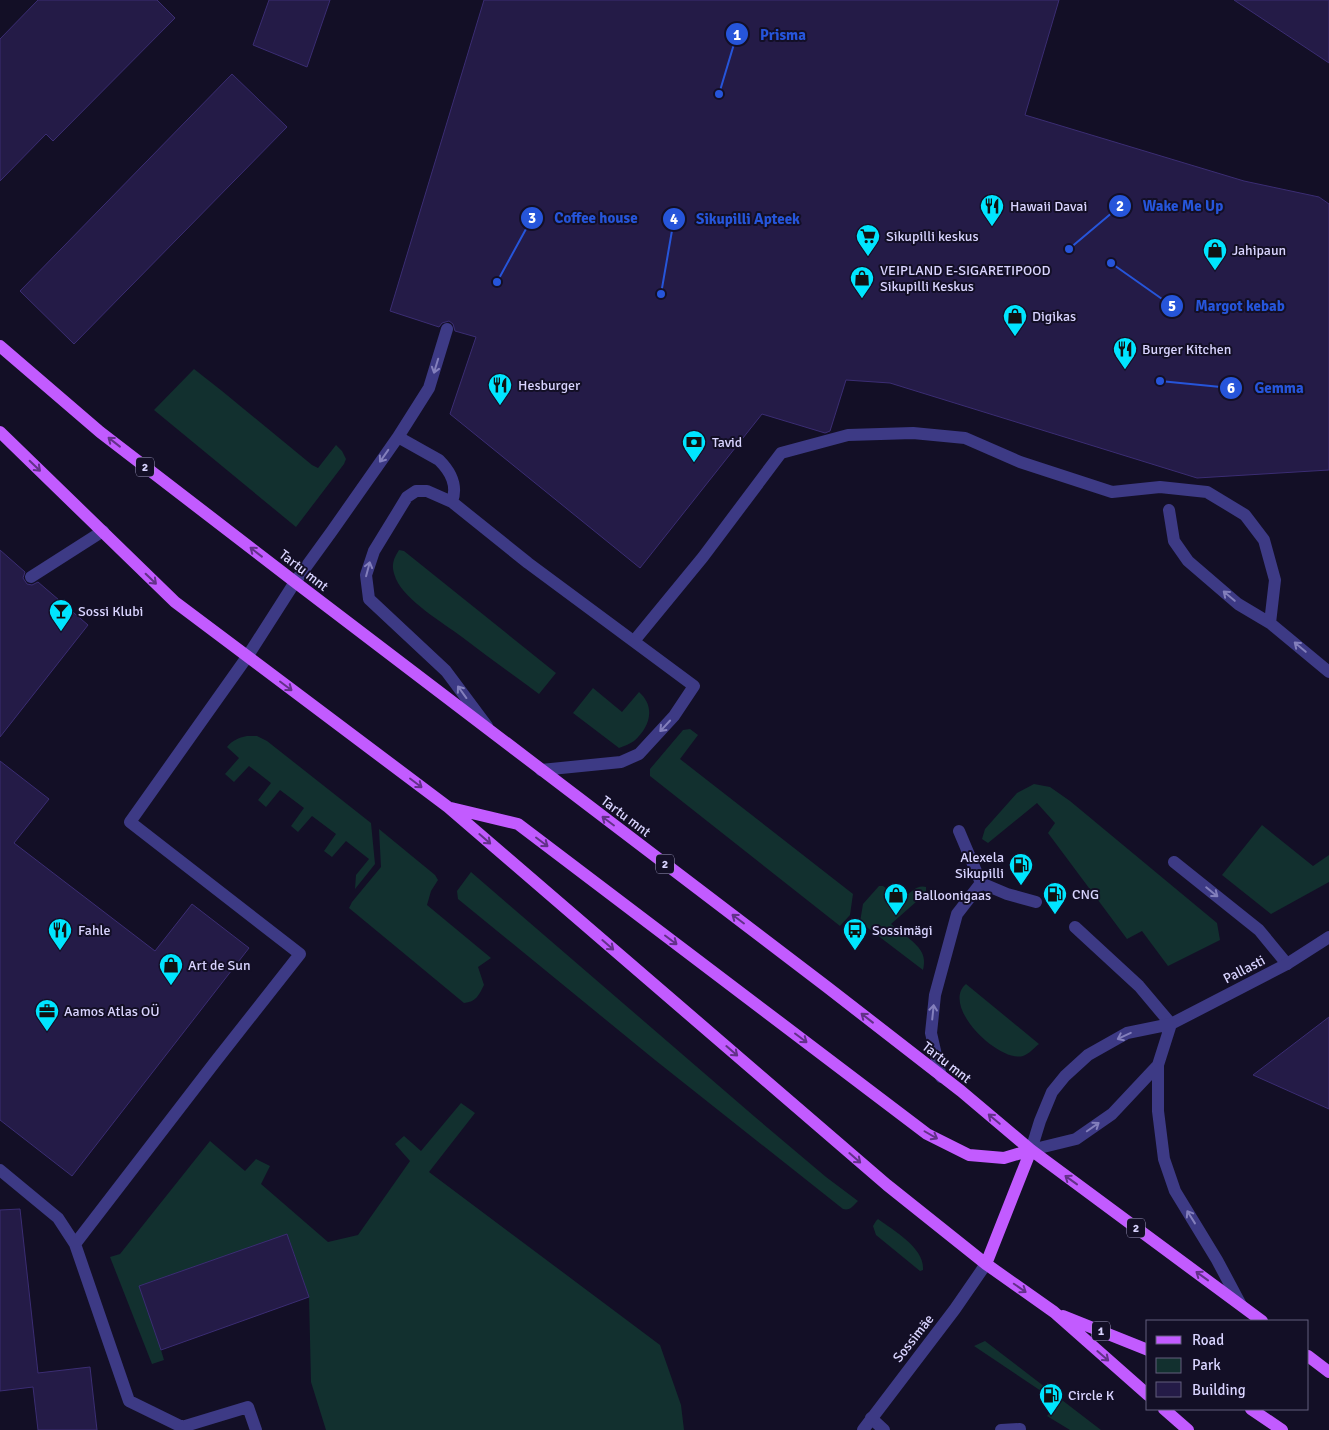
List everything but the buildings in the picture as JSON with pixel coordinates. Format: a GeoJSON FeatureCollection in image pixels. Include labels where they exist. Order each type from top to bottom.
{"type":"FeatureCollection","features":[{"type":"Feature","properties":{"kind":"main road","name":"Tartu mnt"},"geometry":{"type":"LineString","coordinates":[[0,346],[100,432],[827,987],[961,1091],[1031,1150],[1261,1320]]}},
{"type":"Feature","properties":{"kind":"main road"},"geometry":{"type":"LineString","coordinates":[[0,432],[175,602],[448,808],[887,1185],[986,1264],[1054,1312],[1146,1393]]}},
{"type":"Feature","properties":{"kind":"main road"},"geometry":{"type":"LineString","coordinates":[[448,808],[518,824],[928,1134],[969,1155],[1004,1158],[1031,1150]]}},
{"type":"Feature","properties":{"kind":"main road"},"geometry":{"type":"LineString","coordinates":[[986,1264],[1031,1150]]}},
{"type":"Feature","properties":{"kind":"main road","name":"1"},"geometry":{"type":"LineString","coordinates":[[1054,1312],[1146,1349]]}},
{"type":"Feature","properties":{"kind":"main road"},"geometry":{"type":"LineString","coordinates":[[1309,1357],[1329,1372]]}},
{"type":"Feature","properties":{"kind":"main road"},"geometry":{"type":"LineString","coordinates":[[1165,1410],[1188,1430]]}},
{"type":"Feature","properties":{"kind":"main road"},"geometry":{"type":"LineString","coordinates":[[1252,1410],[1282,1430]]}},
{"type":"Feature","properties":{"kind":"street"},"geometry":{"type":"LineString","coordinates":[[75,1244],[300,954],[130,822],[247,657],[295,582],[398,437],[429,388],[447,329]]}},
{"type":"Feature","properties":{"kind":"street"},"geometry":{"type":"LineString","coordinates":[[634,641],[703,557],[781,453],[848,435],[913,433],[964,438],[1020,462],[1112,492],[1160,487],[1207,492],[1245,515],[1264,540],[1274,580],[1270,623]]}},
{"type":"Feature","properties":{"kind":"street"},"geometry":{"type":"LineString","coordinates":[[398,437],[439,460],[450,472],[454,485],[452,502]]}},
{"type":"Feature","properties":{"kind":"street"},"geometry":{"type":"LineString","coordinates":[[490,731],[446,671],[369,599],[366,576],[374,551],[407,496],[411,493],[422,490],[427,491],[452,502],[528,563],[694,686],[674,716],[639,754],[620,762],[541,770]]}},
{"type":"Feature","properties":{"kind":"street"},"geometry":{"type":"LineString","coordinates":[[1168,510],[1174,541],[1188,561],[1238,604],[1270,623],[1329,672]]}},
{"type":"Feature","properties":{"kind":"street"},"geometry":{"type":"LineString","coordinates":[[31,577],[102,531]]}},
{"type":"Feature","properties":{"kind":"street"},"geometry":{"type":"LineString","coordinates":[[959,831],[981,883],[1007,894],[1036,902]]}},
{"type":"Feature","properties":{"kind":"street"},"geometry":{"type":"LineString","coordinates":[[1174,862],[1259,930],[1287,964]]}},
{"type":"Feature","properties":{"kind":"street"},"geometry":{"type":"LineString","coordinates":[[941,1077],[931,1033],[935,995],[957,914],[981,883]]}},
{"type":"Feature","properties":{"kind":"street"},"geometry":{"type":"LineString","coordinates":[[1075,927],[1139,986],[1171,1024],[1158,1064],[1158,1111],[1164,1159],[1175,1191],[1218,1260],[1241,1305]]}},
{"type":"Feature","properties":{"kind":"street","name":"Pallasti"},"geometry":{"type":"LineString","coordinates":[[1031,1150],[1052,1092],[1065,1076],[1088,1055],[1127,1033],[1171,1024],[1287,964],[1329,937]]}},
{"type":"Feature","properties":{"kind":"street"},"geometry":{"type":"LineString","coordinates":[[1031,1150],[1076,1139],[1112,1114],[1158,1064]]}},
{"type":"Feature","properties":{"kind":"street"},"geometry":{"type":"LineString","coordinates":[[0,1170],[58,1218],[75,1244],[129,1400],[182,1428],[248,1407],[256,1430]]}},
{"type":"Feature","properties":{"kind":"street","name":"Sossimäe"},"geometry":{"type":"LineString","coordinates":[[863,1430],[955,1309],[986,1264]]}},
{"type":"Feature","properties":{"kind":"street"},"geometry":{"type":"LineString","coordinates":[[871,1418],[884,1430]]}},
{"type":"Feature","properties":{"kind":"street"},"geometry":{"type":"LineString","coordinates":[[1001,1430],[1020,1429]]}},
{"type":"Feature","properties":{"kind":"green space"},"geometry":{"type":"Polygon","coordinates":[[[194,369],[312,465],[318,468],[336,445],[342,451],[346,459],[344,464],[296,527],[154,410],[194,369]]]}},
{"type":"Feature","properties":{"kind":"green space"},"geometry":{"type":"Polygon","coordinates":[[[399,550],[404,551],[556,673],[539,694],[425,611],[407,595],[393,571],[395,557],[399,550]]]}},
{"type":"Feature","properties":{"kind":"green space"},"geometry":{"type":"Polygon","coordinates":[[[593,688],[622,712],[639,692],[644,698],[648,704],[649,717],[644,730],[634,741],[619,748],[573,713],[593,688]]]}},
{"type":"Feature","properties":{"kind":"green space"},"geometry":{"type":"Polygon","coordinates":[[[690,729],[698,735],[680,759],[853,894],[850,915],[840,926],[650,776],[650,769],[683,730],[690,729]]]}},
{"type":"Feature","properties":{"kind":"green space"},"geometry":{"type":"Polygon","coordinates":[[[247,736],[257,736],[267,741],[371,823],[375,864],[355,889],[356,875],[369,859],[346,841],[332,857],[324,851],[336,834],[312,816],[298,832],[291,826],[304,808],[280,790],[266,807],[258,800],[271,783],[249,766],[234,782],[225,774],[239,758],[227,747],[236,740],[247,736]]]}},
{"type":"Feature","properties":{"kind":"green space"},"geometry":{"type":"Polygon","coordinates":[[[1034,784],[1050,787],[1070,801],[1217,923],[1220,940],[1168,966],[1142,931],[1127,939],[1048,833],[1055,823],[1037,803],[988,843],[982,839],[985,829],[1017,793],[1034,784]]]}},
{"type":"Feature","properties":{"kind":"green space"},"geometry":{"type":"Polygon","coordinates":[[[1262,825],[1313,866],[1329,855],[1329,882],[1271,914],[1222,875],[1262,825]]]}},
{"type":"Feature","properties":{"kind":"green space"},"geometry":{"type":"Polygon","coordinates":[[[379,829],[435,875],[438,880],[431,891],[427,905],[491,958],[478,967],[484,985],[474,1000],[464,1003],[349,908],[381,867],[379,829]]]}},
{"type":"Feature","properties":{"kind":"green space"},"geometry":{"type":"Polygon","coordinates":[[[471,872],[755,1117],[826,1177],[858,1201],[850,1209],[843,1209],[655,1060],[458,899],[457,891],[471,872]]]}},
{"type":"Feature","properties":{"kind":"green space"},"geometry":{"type":"Polygon","coordinates":[[[879,886],[883,886],[902,899],[916,888],[926,887],[925,894],[891,924],[920,949],[924,960],[923,970],[860,922],[863,904],[879,886]]]}},
{"type":"Feature","properties":{"kind":"green space"},"geometry":{"type":"Polygon","coordinates":[[[966,984],[1039,1044],[1023,1056],[1013,1056],[1000,1051],[988,1042],[966,1018],[961,1006],[960,994],[966,984]]]}},
{"type":"Feature","properties":{"kind":"green space"},"geometry":{"type":"Polygon","coordinates":[[[461,1103],[475,1113],[429,1172],[660,1345],[681,1405],[684,1430],[326,1430],[311,1382],[309,1297],[287,1234],[161,1350],[164,1360],[152,1364],[110,1257],[120,1254],[210,1141],[245,1171],[256,1159],[270,1166],[261,1184],[328,1242],[358,1235],[410,1161],[395,1144],[404,1136],[421,1151],[461,1103]]]}},
{"type":"Feature","properties":{"kind":"green space"},"geometry":{"type":"Polygon","coordinates":[[[878,1219],[914,1247],[919,1254],[923,1270],[920,1271],[876,1235],[873,1226],[878,1219]]]}},
{"type":"Feature","properties":{"kind":"green space"},"geometry":{"type":"Polygon","coordinates":[[[985,1341],[1101,1430],[1070,1430],[1047,1416],[1059,1403],[974,1346],[985,1341]]]}},
{"type":"Feature","properties":{"kind":"place","name":"Prisma"},"geometry":{"type":"Point","coordinates":[719,94]}},
{"type":"Feature","properties":{"kind":"place","name":"Hawaii Davai"},"geometry":{"type":"Point","coordinates":[992,227]}},
{"type":"Feature","properties":{"kind":"place","name":"Wake Me Up"},"geometry":{"type":"Point","coordinates":[1069,249]}},
{"type":"Feature","properties":{"kind":"place","name":"Sikupilli keskus"},"geometry":{"type":"Point","coordinates":[868,257]}},
{"type":"Feature","properties":{"kind":"place","name":"Margot kebab"},"geometry":{"type":"Point","coordinates":[1111,263]}},
{"type":"Feature","properties":{"kind":"place","name":"Jahipaun"},"geometry":{"type":"Point","coordinates":[1215,271]}},
{"type":"Feature","properties":{"kind":"place","name":"Coffee house"},"geometry":{"type":"Point","coordinates":[497,282]}},
{"type":"Feature","properties":{"kind":"place","name":"Sikupilli Apteek"},"geometry":{"type":"Point","coordinates":[661,294]}},
{"type":"Feature","properties":{"kind":"place","name":"VEIPLAND E-SIGARETIPOOD Sikupilli Keskus"},"geometry":{"type":"Point","coordinates":[862,299]}},
{"type":"Feature","properties":{"kind":"place","name":"Digikas"},"geometry":{"type":"Point","coordinates":[1015,337]}},
{"type":"Feature","properties":{"kind":"place","name":"Burger Kitchen"},"geometry":{"type":"Point","coordinates":[1125,370]}},
{"type":"Feature","properties":{"kind":"place","name":"Gemma"},"geometry":{"type":"Point","coordinates":[1160,381]}},
{"type":"Feature","properties":{"kind":"place","name":"Hesburger"},"geometry":{"type":"Point","coordinates":[500,406]}},
{"type":"Feature","properties":{"kind":"place","name":"Tavid"},"geometry":{"type":"Point","coordinates":[694,463]}},
{"type":"Feature","properties":{"kind":"place","name":"Sossi Klubi"},"geometry":{"type":"Point","coordinates":[61,632]}},
{"type":"Feature","properties":{"kind":"place","name":"Alexela Sikupilli"},"geometry":{"type":"Point","coordinates":[1021,886]}},
{"type":"Feature","properties":{"kind":"place","name":"CNG"},"geometry":{"type":"Point","coordinates":[1055,915]}},
{"type":"Feature","properties":{"kind":"place","name":"Balloonigaas"},"geometry":{"type":"Point","coordinates":[896,916]}},
{"type":"Feature","properties":{"kind":"place","name":"Fahle"},"geometry":{"type":"Point","coordinates":[60,951]}},
{"type":"Feature","properties":{"kind":"place","name":"Sossimägi"},"geometry":{"type":"Point","coordinates":[855,951]}},
{"type":"Feature","properties":{"kind":"place","name":"Art de Sun"},"geometry":{"type":"Point","coordinates":[171,986]}},
{"type":"Feature","properties":{"kind":"place","name":"Aamos Atlas OÜ"},"geometry":{"type":"Point","coordinates":[47,1032]}},
{"type":"Feature","properties":{"kind":"place","name":"Circle K"},"geometry":{"type":"Point","coordinates":[1051,1416]}}]}
